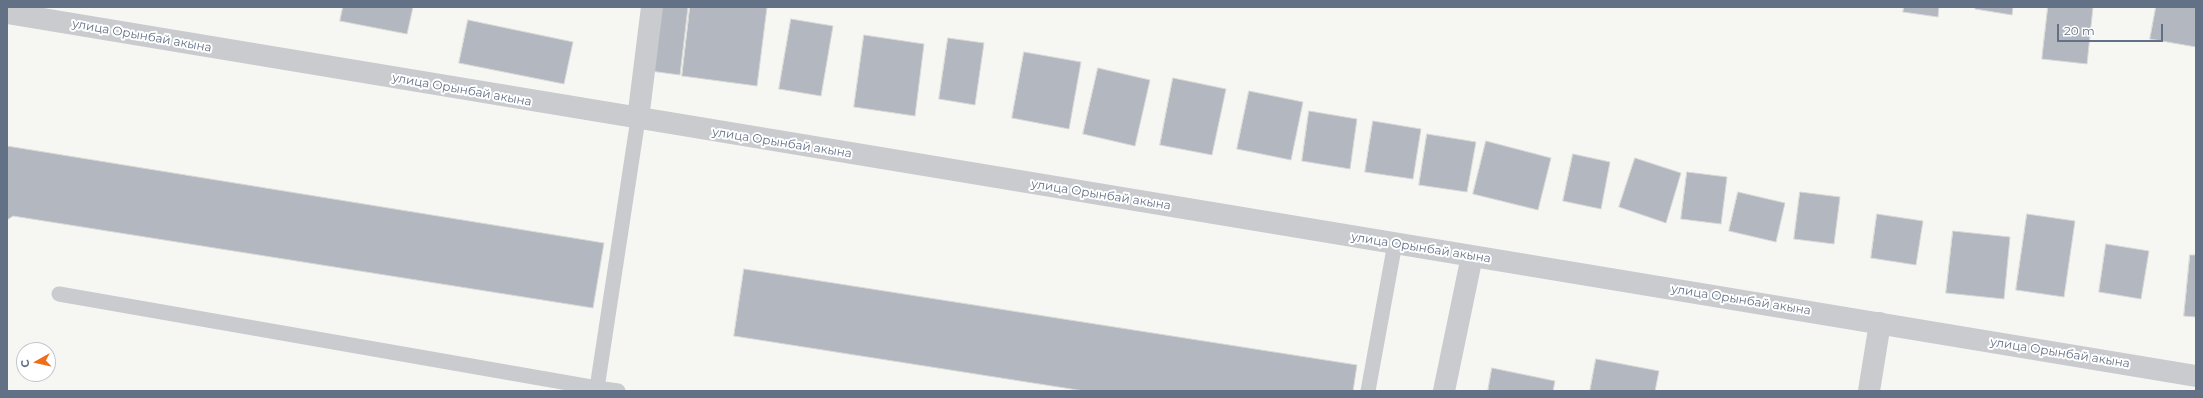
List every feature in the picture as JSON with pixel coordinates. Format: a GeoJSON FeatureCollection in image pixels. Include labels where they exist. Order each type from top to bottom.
{"type":"FeatureCollection","features":[{"type":"Feature","properties":{"kind":"street"},"geometry":{"type":"LineString","coordinates":[[638,119],[652,7]]}},
{"type":"Feature","properties":{"kind":"street","name":"улица Орынбай акына"},"geometry":{"type":"LineString","coordinates":[[7,14],[2196,376]]}},
{"type":"Feature","properties":{"kind":"street"},"geometry":{"type":"LineString","coordinates":[[1444,391],[1472,256]]}},
{"type":"Feature","properties":{"kind":"street"},"geometry":{"type":"LineString","coordinates":[[1869,391],[1880,323]]}},
{"type":"Feature","properties":{"kind":"lane"},"geometry":{"type":"LineString","coordinates":[[597,388],[638,119]]}},
{"type":"Feature","properties":{"kind":"lane"},"geometry":{"type":"LineString","coordinates":[[1368,391],[1395,243]]}},
{"type":"Feature","properties":{"kind":"lane"},"geometry":{"type":"LineString","coordinates":[[59,294],[618,391]]}},
{"type":"Feature","properties":{"kind":"building"},"geometry":{"type":"Polygon","coordinates":[[[343,7],[413,7],[407,34],[340,21],[343,7]]]}},
{"type":"Feature","properties":{"kind":"building"},"geometry":{"type":"Polygon","coordinates":[[[658,7],[688,7],[680,75],[650,71],[658,7]]]}},
{"type":"Feature","properties":{"kind":"building"},"geometry":{"type":"Polygon","coordinates":[[[690,7],[767,7],[757,86],[682,76],[690,7]]]}},
{"type":"Feature","properties":{"kind":"building"},"geometry":{"type":"Polygon","coordinates":[[[1904,7],[1939,7],[1938,17],[1903,12],[1904,7]]]}},
{"type":"Feature","properties":{"kind":"building"},"geometry":{"type":"Polygon","coordinates":[[[1976,7],[2013,7],[2012,15],[1975,9],[1976,7]]]}},
{"type":"Feature","properties":{"kind":"building"},"geometry":{"type":"Polygon","coordinates":[[[2048,7],[2093,7],[2087,64],[2042,59],[2048,7]]]}},
{"type":"Feature","properties":{"kind":"building"},"geometry":{"type":"Polygon","coordinates":[[[2156,7],[2196,7],[2196,47],[2150,39],[2156,7]]]}},
{"type":"Feature","properties":{"kind":"building"},"geometry":{"type":"Polygon","coordinates":[[[791,19],[833,26],[821,96],[779,89],[791,19]]]}},
{"type":"Feature","properties":{"kind":"building"},"geometry":{"type":"Polygon","coordinates":[[[468,20],[573,42],[564,84],[459,63],[468,20]]]}},
{"type":"Feature","properties":{"kind":"building"},"geometry":{"type":"Polygon","coordinates":[[[864,35],[924,44],[915,116],[854,107],[864,35]]]}},
{"type":"Feature","properties":{"kind":"building"},"geometry":{"type":"Polygon","coordinates":[[[948,38],[984,43],[975,105],[939,99],[948,38]]]}},
{"type":"Feature","properties":{"kind":"building"},"geometry":{"type":"Polygon","coordinates":[[[1024,52],[1081,62],[1069,129],[1012,118],[1024,52]]]}},
{"type":"Feature","properties":{"kind":"building"},"geometry":{"type":"Polygon","coordinates":[[[1098,68],[1150,80],[1135,146],[1083,134],[1098,68]]]}},
{"type":"Feature","properties":{"kind":"building"},"geometry":{"type":"Polygon","coordinates":[[[1173,78],[1226,89],[1212,155],[1160,145],[1173,78]]]}},
{"type":"Feature","properties":{"kind":"building"},"geometry":{"type":"Polygon","coordinates":[[[1249,91],[1303,102],[1291,160],[1237,149],[1249,91]]]}},
{"type":"Feature","properties":{"kind":"building"},"geometry":{"type":"Polygon","coordinates":[[[1309,111],[1357,119],[1350,169],[1302,161],[1309,111]]]}},
{"type":"Feature","properties":{"kind":"building"},"geometry":{"type":"Polygon","coordinates":[[[1373,121],[1421,129],[1413,179],[1365,172],[1373,121]]]}},
{"type":"Feature","properties":{"kind":"building"},"geometry":{"type":"Polygon","coordinates":[[[1427,134],[1476,142],[1467,192],[1419,185],[1427,134]]]}},
{"type":"Feature","properties":{"kind":"building"},"geometry":{"type":"Polygon","coordinates":[[[1486,141],[1551,158],[1538,210],[1473,194],[1486,141]]]}},
{"type":"Feature","properties":{"kind":"building"},"geometry":{"type":"Polygon","coordinates":[[[7,146],[604,243],[593,308],[13,216],[7,220],[7,146]]]}},
{"type":"Feature","properties":{"kind":"building"},"geometry":{"type":"Polygon","coordinates":[[[1573,154],[1610,162],[1601,209],[1563,201],[1573,154]]]}},
{"type":"Feature","properties":{"kind":"building"},"geometry":{"type":"Polygon","coordinates":[[[1635,158],[1681,173],[1666,223],[1619,207],[1635,158]]]}},
{"type":"Feature","properties":{"kind":"building"},"geometry":{"type":"Polygon","coordinates":[[[1687,172],[1727,177],[1721,224],[1681,219],[1687,172]]]}},
{"type":"Feature","properties":{"kind":"building"},"geometry":{"type":"Polygon","coordinates":[[[1738,192],[1785,203],[1776,242],[1729,231],[1738,192]]]}},
{"type":"Feature","properties":{"kind":"building"},"geometry":{"type":"Polygon","coordinates":[[[1800,192],[1840,197],[1834,244],[1794,239],[1800,192]]]}},
{"type":"Feature","properties":{"kind":"building"},"geometry":{"type":"Polygon","coordinates":[[[1877,214],[1923,221],[1916,265],[1871,258],[1877,214]]]}},
{"type":"Feature","properties":{"kind":"building"},"geometry":{"type":"Polygon","coordinates":[[[2027,214],[2075,221],[2064,297],[2016,290],[2027,214]]]}},
{"type":"Feature","properties":{"kind":"building"},"geometry":{"type":"Polygon","coordinates":[[[1953,231],[2010,237],[2004,299],[1946,293],[1953,231]]]}},
{"type":"Feature","properties":{"kind":"building"},"geometry":{"type":"Polygon","coordinates":[[[2106,244],[2149,251],[2141,299],[2099,292],[2106,244]]]}},
{"type":"Feature","properties":{"kind":"building"},"geometry":{"type":"Polygon","coordinates":[[[2190,255],[2196,255],[2196,317],[2184,316],[2190,255]]]}},
{"type":"Feature","properties":{"kind":"building"},"geometry":{"type":"Polygon","coordinates":[[[744,269],[1357,365],[1353,391],[1084,391],[734,336],[744,269]]]}},
{"type":"Feature","properties":{"kind":"building"},"geometry":{"type":"Polygon","coordinates":[[[1596,359],[1659,371],[1655,391],[1590,391],[1596,359]]]}},
{"type":"Feature","properties":{"kind":"building"},"geometry":{"type":"Polygon","coordinates":[[[1492,368],[1555,381],[1553,391],[1488,391],[1492,368]]]}}]}
